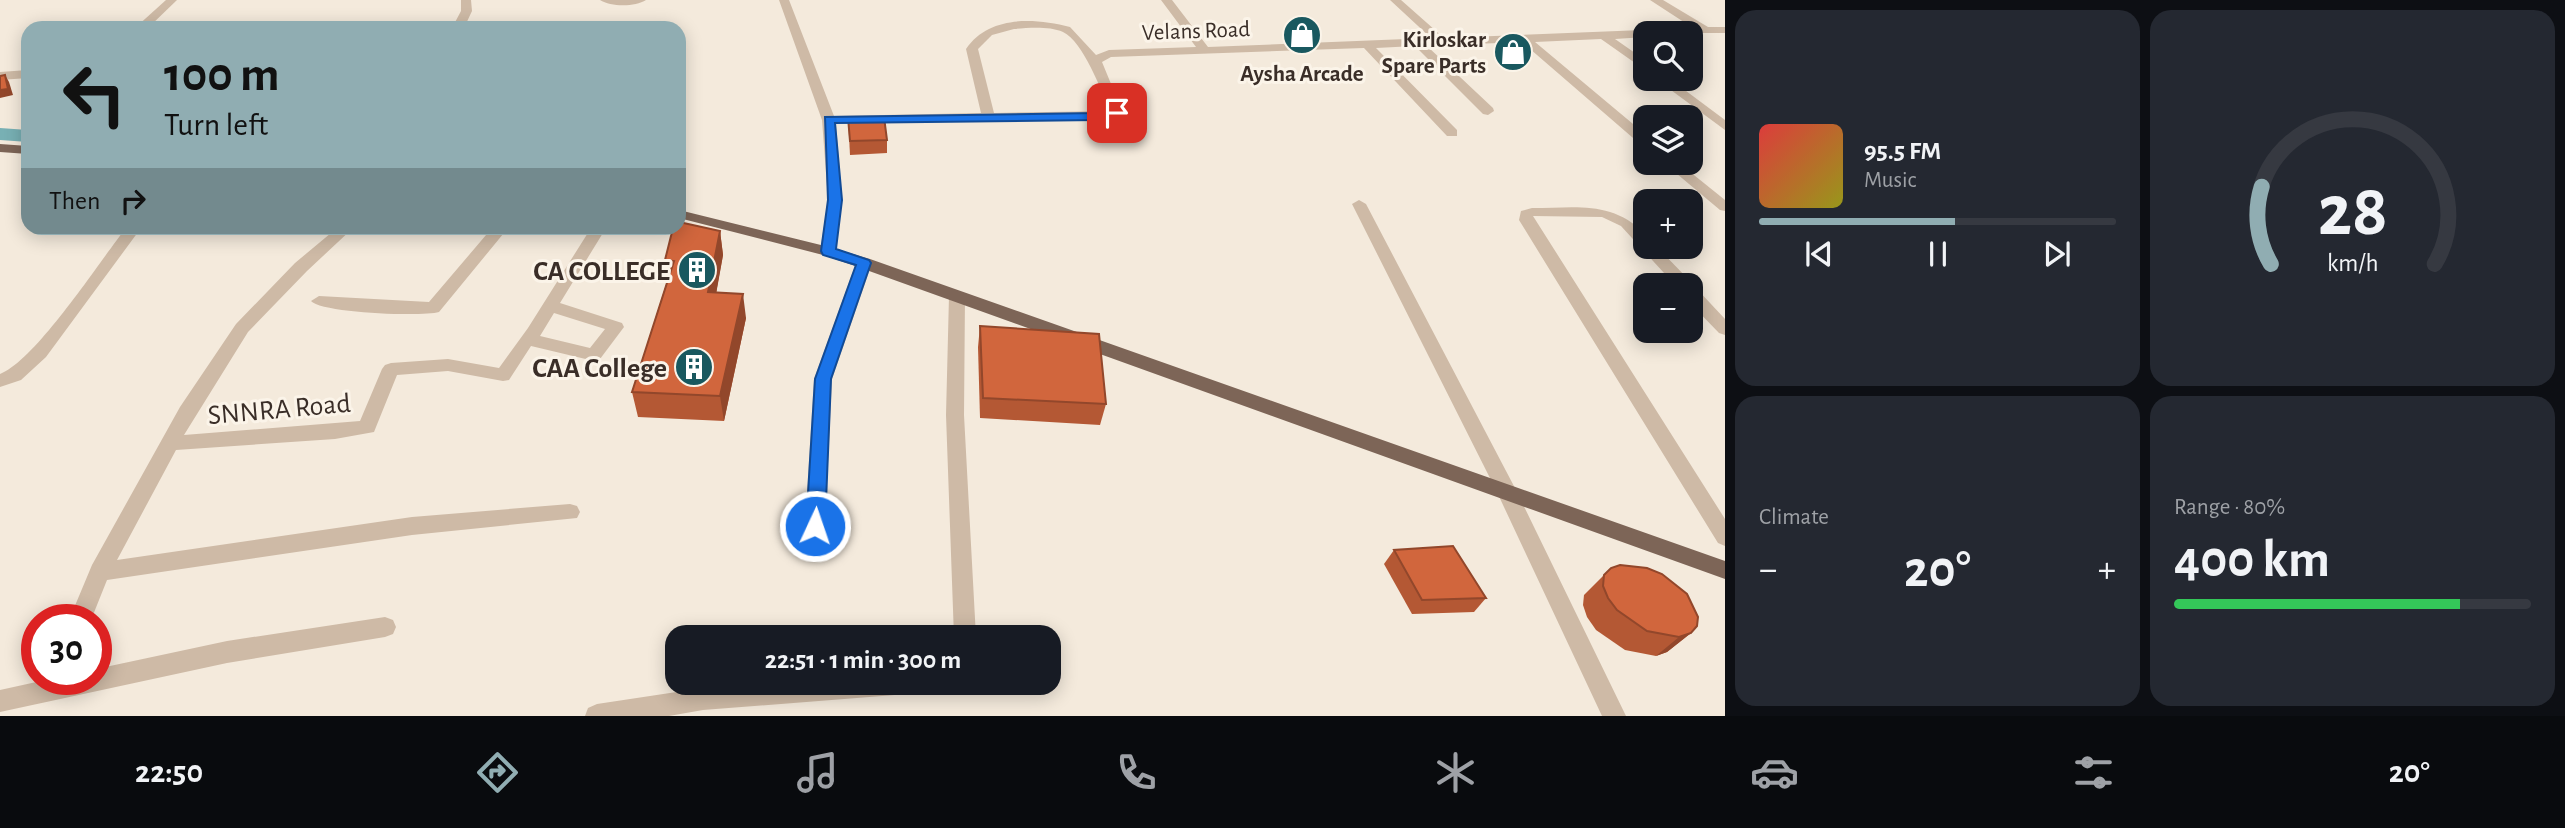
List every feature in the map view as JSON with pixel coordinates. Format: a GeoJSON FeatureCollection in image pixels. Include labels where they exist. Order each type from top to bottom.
{"type":"FeatureCollection","features":[{"type":"Feature","properties":{"kind":"main road"},"geometry":{"type":"LineString","coordinates":[[0,148],[21,149]]}},
{"type":"Feature","properties":{"kind":"main road"},"geometry":{"type":"LineString","coordinates":[[686,216],[828,251],[864,263],[1725,570]]}},
{"type":"Feature","properties":{"kind":"street"},"geometry":{"type":"LineString","coordinates":[[149,21],[173,0]]}},
{"type":"Feature","properties":{"kind":"street"},"geometry":{"type":"LineString","coordinates":[[462,21],[466,0]]}},
{"type":"Feature","properties":{"kind":"street"},"geometry":{"type":"LineString","coordinates":[[604,0],[641,0]]}},
{"type":"Feature","properties":{"kind":"street"},"geometry":{"type":"LineString","coordinates":[[784,0],[829,120],[835,200],[828,251]]}},
{"type":"Feature","properties":{"kind":"street"},"geometry":{"type":"LineString","coordinates":[[1166,0],[1205,51]]}},
{"type":"Feature","properties":{"kind":"street"},"geometry":{"type":"LineString","coordinates":[[1395,0],[1443,43]]}},
{"type":"Feature","properties":{"kind":"street"},"geometry":{"type":"LineString","coordinates":[[1655,0],[1706,31]]}},
{"type":"Feature","properties":{"kind":"street"},"geometry":{"type":"LineString","coordinates":[[829,120],[1098,117],[1117,113],[1095,60],[1087,55],[1073,32],[1066,29],[1012,26],[989,33],[975,41],[971,49],[989,117]]}},
{"type":"Feature","properties":{"kind":"street"},"geometry":{"type":"LineString","coordinates":[[1703,31],[1725,30]]}},
{"type":"Feature","properties":{"kind":"street","name":"Velans Road"},"geometry":{"type":"LineString","coordinates":[[1095,60],[1109,54],[1633,35]]}},
{"type":"Feature","properties":{"kind":"street"},"geometry":{"type":"LineString","coordinates":[[1604,36],[1633,57]]}},
{"type":"Feature","properties":{"kind":"street"},"geometry":{"type":"LineString","coordinates":[[1525,39],[1633,131]]}},
{"type":"Feature","properties":{"kind":"street"},"geometry":{"type":"LineString","coordinates":[[1419,44],[1488,111]]}},
{"type":"Feature","properties":{"kind":"street"},"geometry":{"type":"LineString","coordinates":[[1368,46],[1452,133]]}},
{"type":"Feature","properties":{"kind":"street"},"geometry":{"type":"LineString","coordinates":[[0,76],[21,74]]}},
{"type":"Feature","properties":{"kind":"street"},"geometry":{"type":"LineString","coordinates":[[1678,91],[1725,126]]}},
{"type":"Feature","properties":{"kind":"street"},"geometry":{"type":"LineString","coordinates":[[1686,175],[1725,207]]}},
{"type":"Feature","properties":{"kind":"street"},"geometry":{"type":"LineString","coordinates":[[1359,204],[1506,490],[1614,716]]}},
{"type":"Feature","properties":{"kind":"street"},"geometry":{"type":"LineString","coordinates":[[1633,230],[1626,223],[1605,213],[1526,214],[1526,220],[1725,537]]}},
{"type":"Feature","properties":{"kind":"street"},"geometry":{"type":"LineString","coordinates":[[0,381],[15,375],[40,353],[128,235]]}},
{"type":"Feature","properties":{"kind":"street"},"geometry":{"type":"LineString","coordinates":[[87,604],[100,572],[170,443],[242,328],[301,267],[337,235]]}},
{"type":"Feature","properties":{"kind":"street"},"geometry":{"type":"LineString","coordinates":[[319,301],[433,308],[493,235]]}},
{"type":"Feature","properties":{"kind":"street"},"geometry":{"type":"LineString","coordinates":[[547,310],[564,309],[616,327],[594,355],[527,338],[594,235]]}},
{"type":"Feature","properties":{"kind":"street"},"geometry":{"type":"LineString","coordinates":[[1660,259],[1673,273]]}},
{"type":"Feature","properties":{"kind":"street"},"geometry":{"type":"LineString","coordinates":[[815,526],[823,379],[864,263]]}},
{"type":"Feature","properties":{"kind":"street"},"geometry":{"type":"LineString","coordinates":[[957,296],[955,415],[964,625]]}},
{"type":"Feature","properties":{"kind":"street"},"geometry":{"type":"LineString","coordinates":[[1703,305],[1725,328]]}},
{"type":"Feature","properties":{"kind":"street","name":"SNNRA Road"},"geometry":{"type":"LineString","coordinates":[[170,443],[335,432],[367,427],[391,369],[448,365],[503,375],[527,338]]}},
{"type":"Feature","properties":{"kind":"street"},"geometry":{"type":"LineString","coordinates":[[100,572],[412,526],[570,512]]}},
{"type":"Feature","properties":{"kind":"street"},"geometry":{"type":"LineString","coordinates":[[112,673],[385,628]]}},
{"type":"Feature","properties":{"kind":"street"},"geometry":{"type":"LineString","coordinates":[[0,701],[21,694]]}},
{"type":"Feature","properties":{"kind":"street"},"geometry":{"type":"LineString","coordinates":[[597,716],[703,699],[754,695]]}},
{"type":"Feature","properties":{"kind":"building"},"geometry":{"type":"Polygon","coordinates":[[[5,75],[8,89],[0,90],[0,76],[5,75]]]}},
{"type":"Feature","properties":{"kind":"building"},"geometry":{"type":"Polygon","coordinates":[[[848,117],[884,117],[887,140],[850,141],[848,117]]]}},
{"type":"Feature","properties":{"kind":"building"},"geometry":{"type":"Polygon","coordinates":[[[686,224],[720,231],[708,292],[743,294],[720,396],[632,392],[674,261],[665,260],[671,235],[686,235],[686,224]]]}},
{"type":"Feature","properties":{"kind":"building"},"geometry":{"type":"Polygon","coordinates":[[[980,326],[1099,334],[1106,404],[983,398],[980,326]]]}},
{"type":"Feature","properties":{"kind":"building"},"geometry":{"type":"Polygon","coordinates":[[[1453,546],[1486,598],[1422,600],[1394,550],[1453,546]]]}},
{"type":"Feature","properties":{"kind":"building"},"geometry":{"type":"Polygon","coordinates":[[[1620,565],[1647,568],[1662,574],[1687,594],[1698,617],[1697,626],[1691,633],[1679,637],[1647,631],[1617,610],[1603,586],[1604,575],[1611,568],[1620,565]]]}},
{"type":"Feature","properties":{"kind":"waterway"},"geometry":{"type":"LineString","coordinates":[[0,134],[21,136]]}},
{"type":"Feature","properties":{"kind":"place","name":"Aysha Arcade"},"geometry":{"type":"Point","coordinates":[1302,35]}},
{"type":"Feature","properties":{"kind":"place","name":"Kirloskar Spare Parts"},"geometry":{"type":"Point","coordinates":[1513,52]}},
{"type":"Feature","properties":{"kind":"place","name":"CA COLLEGE"},"geometry":{"type":"Point","coordinates":[697,270]}},
{"type":"Feature","properties":{"kind":"place","name":"CAA College"},"geometry":{"type":"Point","coordinates":[694,367]}},
{"type":"Feature","properties":{"kind":"route"},"geometry":{"type":"LineString","coordinates":[[815,526],[823,379],[864,263],[828,251],[835,200],[829,120],[1098,117],[1117,113]]}}]}
